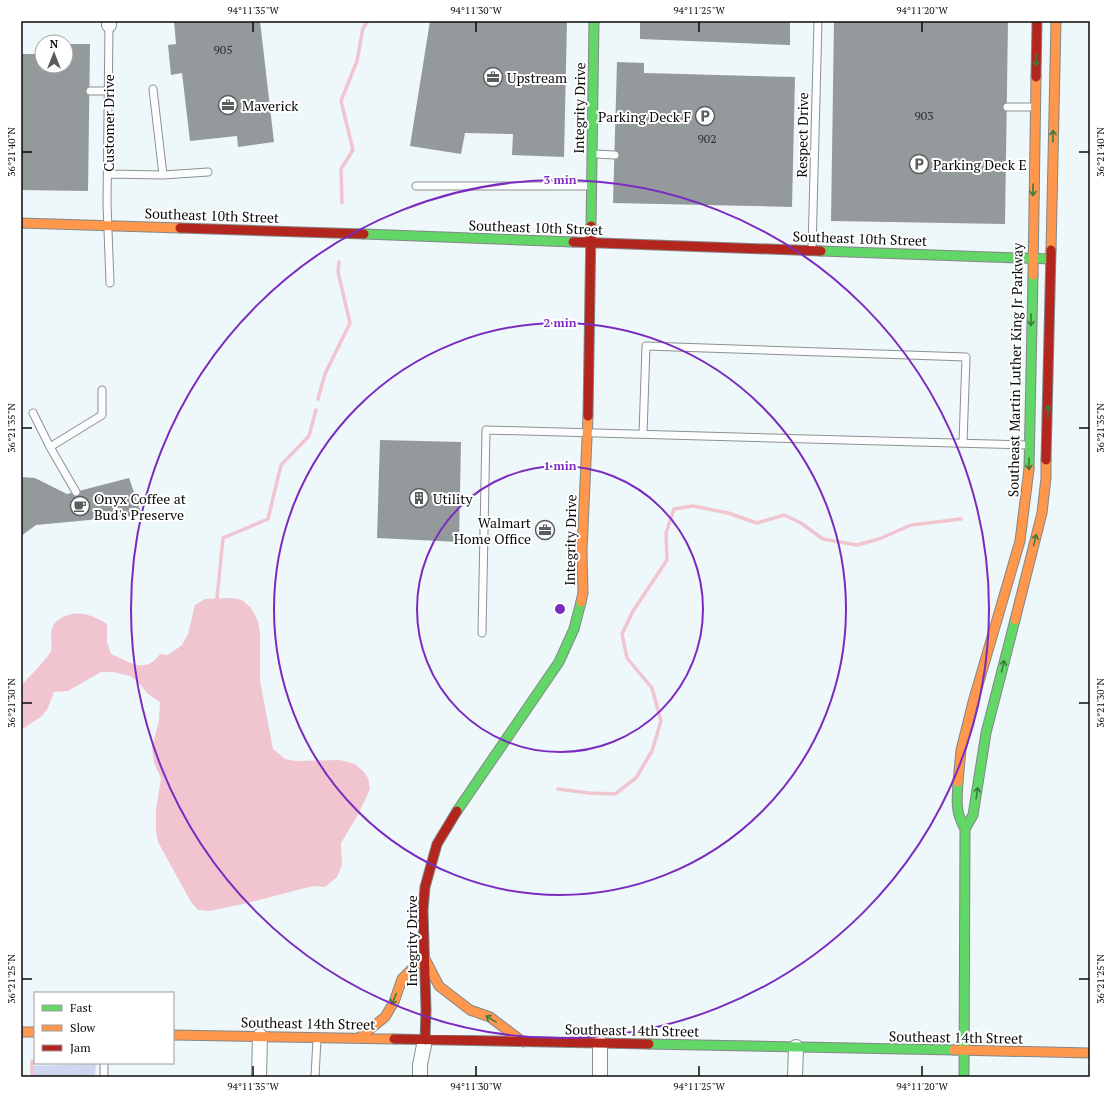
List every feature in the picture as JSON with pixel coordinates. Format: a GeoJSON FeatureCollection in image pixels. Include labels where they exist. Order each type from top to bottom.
{"type":"FeatureCollection","features":[{"type":"Feature","properties":{"kind":"street","name":"Integrity Drive"},"geometry":{"type":"LineString","coordinates":[[425,1040],[426,1010],[423,910],[425,887],[437,844],[448,824],[559,662],[574,629],[582,593],[582,551],[588,433],[594,21]]}},
{"type":"Feature","properties":{"kind":"street","name":"Southeast Martin Luther King Jr Parkway"},"geometry":{"type":"LineString","coordinates":[[965,830],[973,815],[986,733],[1042,513],[1046,478],[1038,445],[1032,258],[1037,21]]}},
{"type":"Feature","properties":{"kind":"street","name":"Southeast Martin Luther King Jr Parkway"},"geometry":{"type":"LineString","coordinates":[[964,1077],[965,830],[958,816],[957,799],[961,750],[973,702],[1020,541],[1029,473],[1038,445],[1050,259],[1056,21]]}},
{"type":"Feature","properties":{"kind":"street","name":"Southeast 10th Street"},"geometry":{"type":"LineString","coordinates":[[21,223],[1050,259]]}},
{"type":"Feature","properties":{"kind":"street"},"geometry":{"type":"LineString","coordinates":[[358,1038],[385,1017],[394,1002],[402,979],[424,957],[439,986],[470,1010],[490,1017],[523,1042]]}},
{"type":"Feature","properties":{"kind":"street"},"geometry":{"type":"LineString","coordinates":[[21,1032],[34,1032]]}},
{"type":"Feature","properties":{"kind":"street","name":"Southeast 14th Street"},"geometry":{"type":"LineString","coordinates":[[174,1035],[1090,1053]]}},
{"type":"Feature","properties":{"kind":"street"},"geometry":{"type":"LineString","coordinates":[[259,1077],[260,1036]]}},
{"type":"Feature","properties":{"kind":"street"},"geometry":{"type":"LineString","coordinates":[[420,1077],[420,1065],[425,1040]]}},
{"type":"Feature","properties":{"kind":"street"},"geometry":{"type":"LineString","coordinates":[[600,1043],[600,1077]]}},
{"type":"Feature","properties":{"kind":"street"},"geometry":{"type":"LineString","coordinates":[[795,1077],[796,1047]]}},
{"type":"Feature","properties":{"kind":"lane","name":"Respect Drive"},"geometry":{"type":"LineString","coordinates":[[812,250],[818,21]]}},
{"type":"Feature","properties":{"kind":"lane","name":"Customer Drive"},"geometry":{"type":"LineString","coordinates":[[109,23],[108,226],[110,283]]}},
{"type":"Feature","properties":{"kind":"lane"},"geometry":{"type":"LineString","coordinates":[[153,89],[163,175]]}},
{"type":"Feature","properties":{"kind":"lane"},"geometry":{"type":"LineString","coordinates":[[90,91],[109,91]]}},
{"type":"Feature","properties":{"kind":"lane"},"geometry":{"type":"LineString","coordinates":[[1007,107],[1035,107]]}},
{"type":"Feature","properties":{"kind":"lane"},"geometry":{"type":"LineString","coordinates":[[592,154],[615,155]]}},
{"type":"Feature","properties":{"kind":"lane"},"geometry":{"type":"LineString","coordinates":[[108,174],[163,175],[208,172]]}},
{"type":"Feature","properties":{"kind":"lane"},"geometry":{"type":"LineString","coordinates":[[416,186],[591,186]]}},
{"type":"Feature","properties":{"kind":"lane"},"geometry":{"type":"LineString","coordinates":[[642,434],[646,346],[654,346],[966,358],[963,443]]}},
{"type":"Feature","properties":{"kind":"lane"},"geometry":{"type":"LineString","coordinates":[[50,447],[102,415],[102,390]]}},
{"type":"Feature","properties":{"kind":"lane"},"geometry":{"type":"LineString","coordinates":[[33,413],[50,447],[76,492]]}},
{"type":"Feature","properties":{"kind":"lane"},"geometry":{"type":"LineString","coordinates":[[482,633],[486,430],[1038,445]]}},
{"type":"Feature","properties":{"kind":"lane"},"geometry":{"type":"LineString","coordinates":[[315,1077],[317,1038]]}},
{"type":"Feature","properties":{"kind":"lane"},"geometry":{"type":"LineString","coordinates":[[104,1064],[104,1077]]}},
{"type":"Feature","properties":{"kind":"shaded area"},"geometry":{"type":"Polygon","coordinates":[[[231,598],[242,600],[251,608],[258,621],[260,635],[260,681],[273,749],[285,759],[296,761],[340,760],[355,764],[368,778],[370,789],[359,813],[341,843],[342,865],[337,877],[325,887],[313,886],[209,911],[198,910],[191,902],[158,842],[156,831],[156,810],[161,778],[154,763],[152,748],[159,720],[160,702],[148,694],[137,681],[130,676],[113,672],[101,672],[68,691],[54,692],[48,708],[42,716],[21,730],[21,686],[51,651],[51,635],[54,624],[67,615],[85,614],[107,624],[107,642],[111,654],[131,663],[143,665],[149,664],[160,654],[168,655],[182,645],[188,634],[195,605],[205,599],[231,598]]]}},
{"type":"Feature","properties":{"kind":"shaded area"},"geometry":{"type":"Polygon","coordinates":[[[96,1064],[95,1077],[33,1077],[32,1066],[96,1064]]]}},
{"type":"Feature","properties":{"kind":"building","name":"Maverick"},"geometry":{"type":"Polygon","coordinates":[[[174,21],[260,21],[274,142],[238,147],[237,136],[190,141],[182,73],[171,75],[168,45],[176,44],[174,21]]]}},
{"type":"Feature","properties":{"kind":"building","name":"Upstream"},"geometry":{"type":"Polygon","coordinates":[[[430,21],[567,21],[564,157],[512,155],[513,134],[465,133],[461,154],[410,146],[430,21]]]}},
{"type":"Feature","properties":{"kind":"building"},"geometry":{"type":"Polygon","coordinates":[[[640,21],[790,21],[790,45],[640,39],[640,21]]]}},
{"type":"Feature","properties":{"kind":"building","name":"Parking Deck E"},"geometry":{"type":"Polygon","coordinates":[[[834,21],[1008,21],[1005,224],[831,221],[834,21]]]}},
{"type":"Feature","properties":{"kind":"building"},"geometry":{"type":"Polygon","coordinates":[[[74,44],[90,44],[88,191],[21,190],[21,54],[34,54],[34,74],[74,74],[74,44]]]}},
{"type":"Feature","properties":{"kind":"building","name":"Parking Deck F"},"geometry":{"type":"Polygon","coordinates":[[[617,62],[644,63],[644,73],[795,77],[792,207],[613,203],[617,62]]]}},
{"type":"Feature","properties":{"kind":"building","name":"Utility"},"geometry":{"type":"Polygon","coordinates":[[[380,440],[461,442],[459,542],[377,538],[380,440]]]}},
{"type":"Feature","properties":{"kind":"building","name":"Onyx Coffee at Bud's Preserve"},"geometry":{"type":"Polygon","coordinates":[[[21,477],[35,478],[67,494],[129,478],[142,515],[36,525],[21,536],[21,477]]]}},
{"type":"Feature","properties":{"kind":"waterway"},"geometry":{"type":"LineString","coordinates":[[342,203],[341,169],[353,150],[341,101],[357,61],[363,28],[368,21]]}},
{"type":"Feature","properties":{"kind":"waterway"},"geometry":{"type":"LineString","coordinates":[[318,399],[325,374],[350,323],[338,272],[339,262]]}},
{"type":"Feature","properties":{"kind":"waterway"},"geometry":{"type":"LineString","coordinates":[[217,598],[223,538],[268,519],[281,465],[309,436],[316,410]]}},
{"type":"Feature","properties":{"kind":"waterway"},"geometry":{"type":"LineString","coordinates":[[558,789],[589,793],[615,794],[636,778],[652,751],[661,721],[652,688],[627,658],[622,634],[633,611],[667,560],[666,533],[674,509],[693,506],[728,513],[757,523],[784,515],[801,523],[823,539],[857,545],[879,539],[911,525],[961,519]]}},
{"type":"Feature","properties":{"kind":"waterway"},"geometry":{"type":"LineString","coordinates":[[32,1061],[32,1077]]}},
{"type":"Feature","properties":{"kind":"traffic: fast"},"geometry":{"type":"LineString","coordinates":[[591,226],[594,21]]}},
{"type":"Feature","properties":{"kind":"traffic: fast"},"geometry":{"type":"LineString","coordinates":[[364,234],[573,242]]}},
{"type":"Feature","properties":{"kind":"traffic: fast"},"geometry":{"type":"LineString","coordinates":[[821,251],[1050,259]]}},
{"type":"Feature","properties":{"kind":"traffic: fast"},"geometry":{"type":"LineString","coordinates":[[1029,469],[1033,275]]}},
{"type":"Feature","properties":{"kind":"traffic: fast"},"geometry":{"type":"LineString","coordinates":[[457,811],[559,662],[574,629],[581,602]]}},
{"type":"Feature","properties":{"kind":"traffic: fast"},"geometry":{"type":"LineString","coordinates":[[965,829],[973,815],[986,733],[1015,620]]}},
{"type":"Feature","properties":{"kind":"traffic: fast"},"geometry":{"type":"LineString","coordinates":[[958,782],[958,811],[965,829],[964,1077]]}},
{"type":"Feature","properties":{"kind":"traffic: fast"},"geometry":{"type":"LineString","coordinates":[[649,1044],[954,1050]]}},
{"type":"Feature","properties":{"kind":"traffic: slow"},"geometry":{"type":"LineString","coordinates":[[1051,250],[1056,21]]}},
{"type":"Feature","properties":{"kind":"traffic: slow"},"geometry":{"type":"LineString","coordinates":[[1033,275],[1036,77]]}},
{"type":"Feature","properties":{"kind":"traffic: slow"},"geometry":{"type":"LineString","coordinates":[[21,223],[180,228]]}},
{"type":"Feature","properties":{"kind":"traffic: slow"},"geometry":{"type":"LineString","coordinates":[[581,602],[583,593],[582,551],[588,416]]}},
{"type":"Feature","properties":{"kind":"traffic: slow"},"geometry":{"type":"LineString","coordinates":[[1015,620],[1042,513],[1046,478],[1046,460]]}},
{"type":"Feature","properties":{"kind":"traffic: slow"},"geometry":{"type":"LineString","coordinates":[[958,782],[961,750],[973,702],[1020,541],[1029,469]]}},
{"type":"Feature","properties":{"kind":"traffic: slow"},"geometry":{"type":"LineString","coordinates":[[359,1038],[385,1017],[394,1002],[402,979],[424,957],[439,986],[470,1010],[490,1017],[523,1042]]}},
{"type":"Feature","properties":{"kind":"traffic: slow"},"geometry":{"type":"LineString","coordinates":[[21,1032],[34,1032]]}},
{"type":"Feature","properties":{"kind":"traffic: slow"},"geometry":{"type":"LineString","coordinates":[[174,1035],[394,1039]]}},
{"type":"Feature","properties":{"kind":"traffic: slow"},"geometry":{"type":"LineString","coordinates":[[954,1050],[1090,1053]]}},
{"type":"Feature","properties":{"kind":"traffic: jam"},"geometry":{"type":"LineString","coordinates":[[1036,77],[1037,21]]}},
{"type":"Feature","properties":{"kind":"traffic: jam"},"geometry":{"type":"LineString","coordinates":[[588,416],[591,226]]}},
{"type":"Feature","properties":{"kind":"traffic: jam"},"geometry":{"type":"LineString","coordinates":[[180,228],[364,234]]}},
{"type":"Feature","properties":{"kind":"traffic: jam"},"geometry":{"type":"LineString","coordinates":[[573,242],[821,251]]}},
{"type":"Feature","properties":{"kind":"traffic: jam"},"geometry":{"type":"LineString","coordinates":[[1046,460],[1051,250]]}},
{"type":"Feature","properties":{"kind":"traffic: jam"},"geometry":{"type":"LineString","coordinates":[[425,1040],[426,1010],[423,910],[425,887],[437,844],[457,811]]}},
{"type":"Feature","properties":{"kind":"traffic: jam"},"geometry":{"type":"LineString","coordinates":[[394,1039],[649,1044]]}},
{"type":"Feature","properties":{"kind":"place","name":"Upstream"},"geometry":{"type":"Point","coordinates":[493,77]}},
{"type":"Feature","properties":{"kind":"place","name":"Maverick"},"geometry":{"type":"Point","coordinates":[228,105]}},
{"type":"Feature","properties":{"kind":"place","name":"Parking Deck F"},"geometry":{"type":"Point","coordinates":[705,116]}},
{"type":"Feature","properties":{"kind":"place","name":"Parking Deck E"},"geometry":{"type":"Point","coordinates":[919,164]}},
{"type":"Feature","properties":{"kind":"place","name":"Utility"},"geometry":{"type":"Point","coordinates":[419,498]}},
{"type":"Feature","properties":{"kind":"place","name":"Onyx Coffee at Bud's Preserve"},"geometry":{"type":"Point","coordinates":[80,506]}},
{"type":"Feature","properties":{"kind":"place","name":"Walmart Home Office"},"geometry":{"type":"Point","coordinates":[545,530]}}]}
